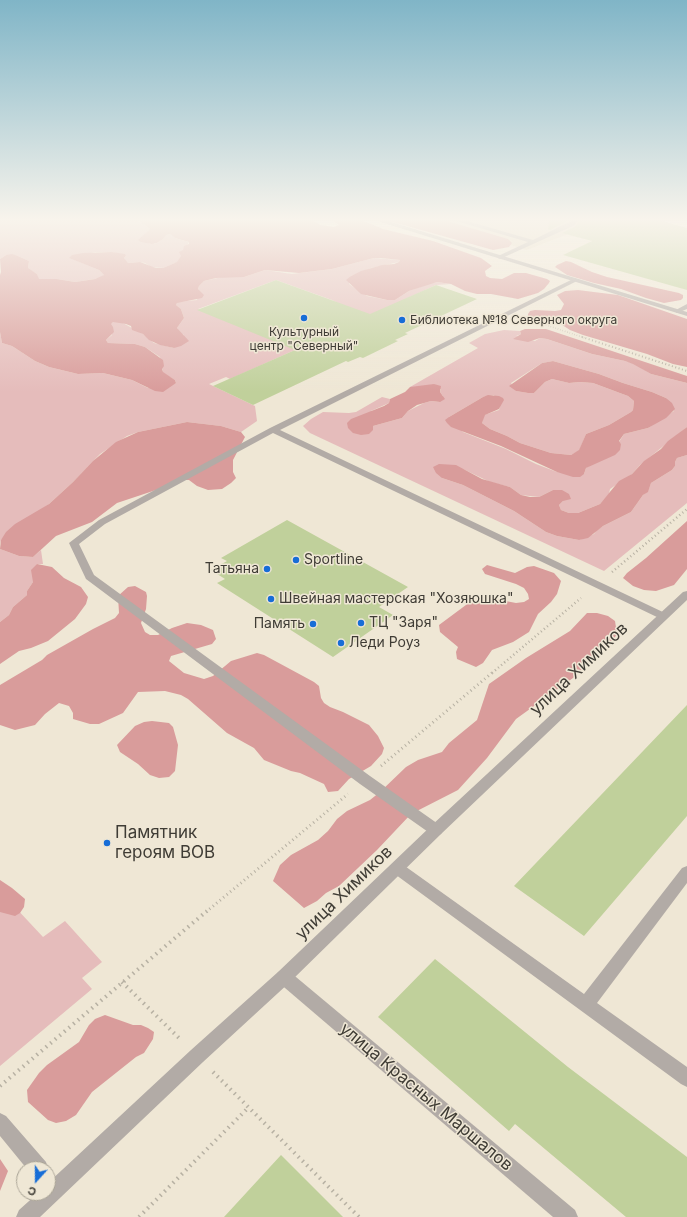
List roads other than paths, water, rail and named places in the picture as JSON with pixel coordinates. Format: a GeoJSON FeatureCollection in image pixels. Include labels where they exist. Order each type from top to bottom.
{"type":"FeatureCollection","features":[{"type":"Feature","properties":{"kind":"street"},"geometry":{"type":"LineString","coordinates":[[568,278],[687,314]]}},
{"type":"Feature","properties":{"kind":"street"},"geometry":{"type":"LineString","coordinates":[[436,830],[365,780],[90,577],[74,543],[102,522],[273,430],[575,280]]}},
{"type":"Feature","properties":{"kind":"street"},"geometry":{"type":"LineString","coordinates":[[678,311],[687,306]]}},
{"type":"Feature","properties":{"kind":"street"},"geometry":{"type":"LineString","coordinates":[[273,430],[663,616]]}},
{"type":"Feature","properties":{"kind":"street","name":"улица Химиков"},"geometry":{"type":"LineString","coordinates":[[56,1181],[284,977],[436,830],[687,594]]}},
{"type":"Feature","properties":{"kind":"street"},"geometry":{"type":"LineString","coordinates":[[397,868],[687,1078]]}},
{"type":"Feature","properties":{"kind":"street"},"geometry":{"type":"LineString","coordinates":[[586,1005],[687,872]]}},
{"type":"Feature","properties":{"kind":"street","name":"улица Красных Маршалов"},"geometry":{"type":"LineString","coordinates":[[284,977],[568,1217]]}},
{"type":"Feature","properties":{"kind":"street"},"geometry":{"type":"LineString","coordinates":[[0,1122],[32,1161]]}},
{"type":"Feature","properties":{"kind":"street","name":"улица Химиков"},"geometry":{"type":"LineString","coordinates":[[26,1217],[39,1201]]}},
{"type":"Feature","properties":{"kind":"place","name":"Культурный центр \"Северный\""},"geometry":{"type":"Point","coordinates":[304,318]}},
{"type":"Feature","properties":{"kind":"place","name":"Библиотека №18 Северного округа"},"geometry":{"type":"Point","coordinates":[402,320]}},
{"type":"Feature","properties":{"kind":"place","name":"Sportline"},"geometry":{"type":"Point","coordinates":[296,560]}},
{"type":"Feature","properties":{"kind":"place","name":"Татьяна"},"geometry":{"type":"Point","coordinates":[267,569]}},
{"type":"Feature","properties":{"kind":"place","name":"Швейная мастерская \"Хозяюшка\""},"geometry":{"type":"Point","coordinates":[271,599]}},
{"type":"Feature","properties":{"kind":"place","name":"ТЦ \"Заря\""},"geometry":{"type":"Point","coordinates":[361,623]}},
{"type":"Feature","properties":{"kind":"place","name":"Память"},"geometry":{"type":"Point","coordinates":[313,624]}},
{"type":"Feature","properties":{"kind":"place","name":"Леди Роуз"},"geometry":{"type":"Point","coordinates":[341,643]}},
{"type":"Feature","properties":{"kind":"place","name":"Памятник героям ВОВ"},"geometry":{"type":"Point","coordinates":[107,843]}}]}
